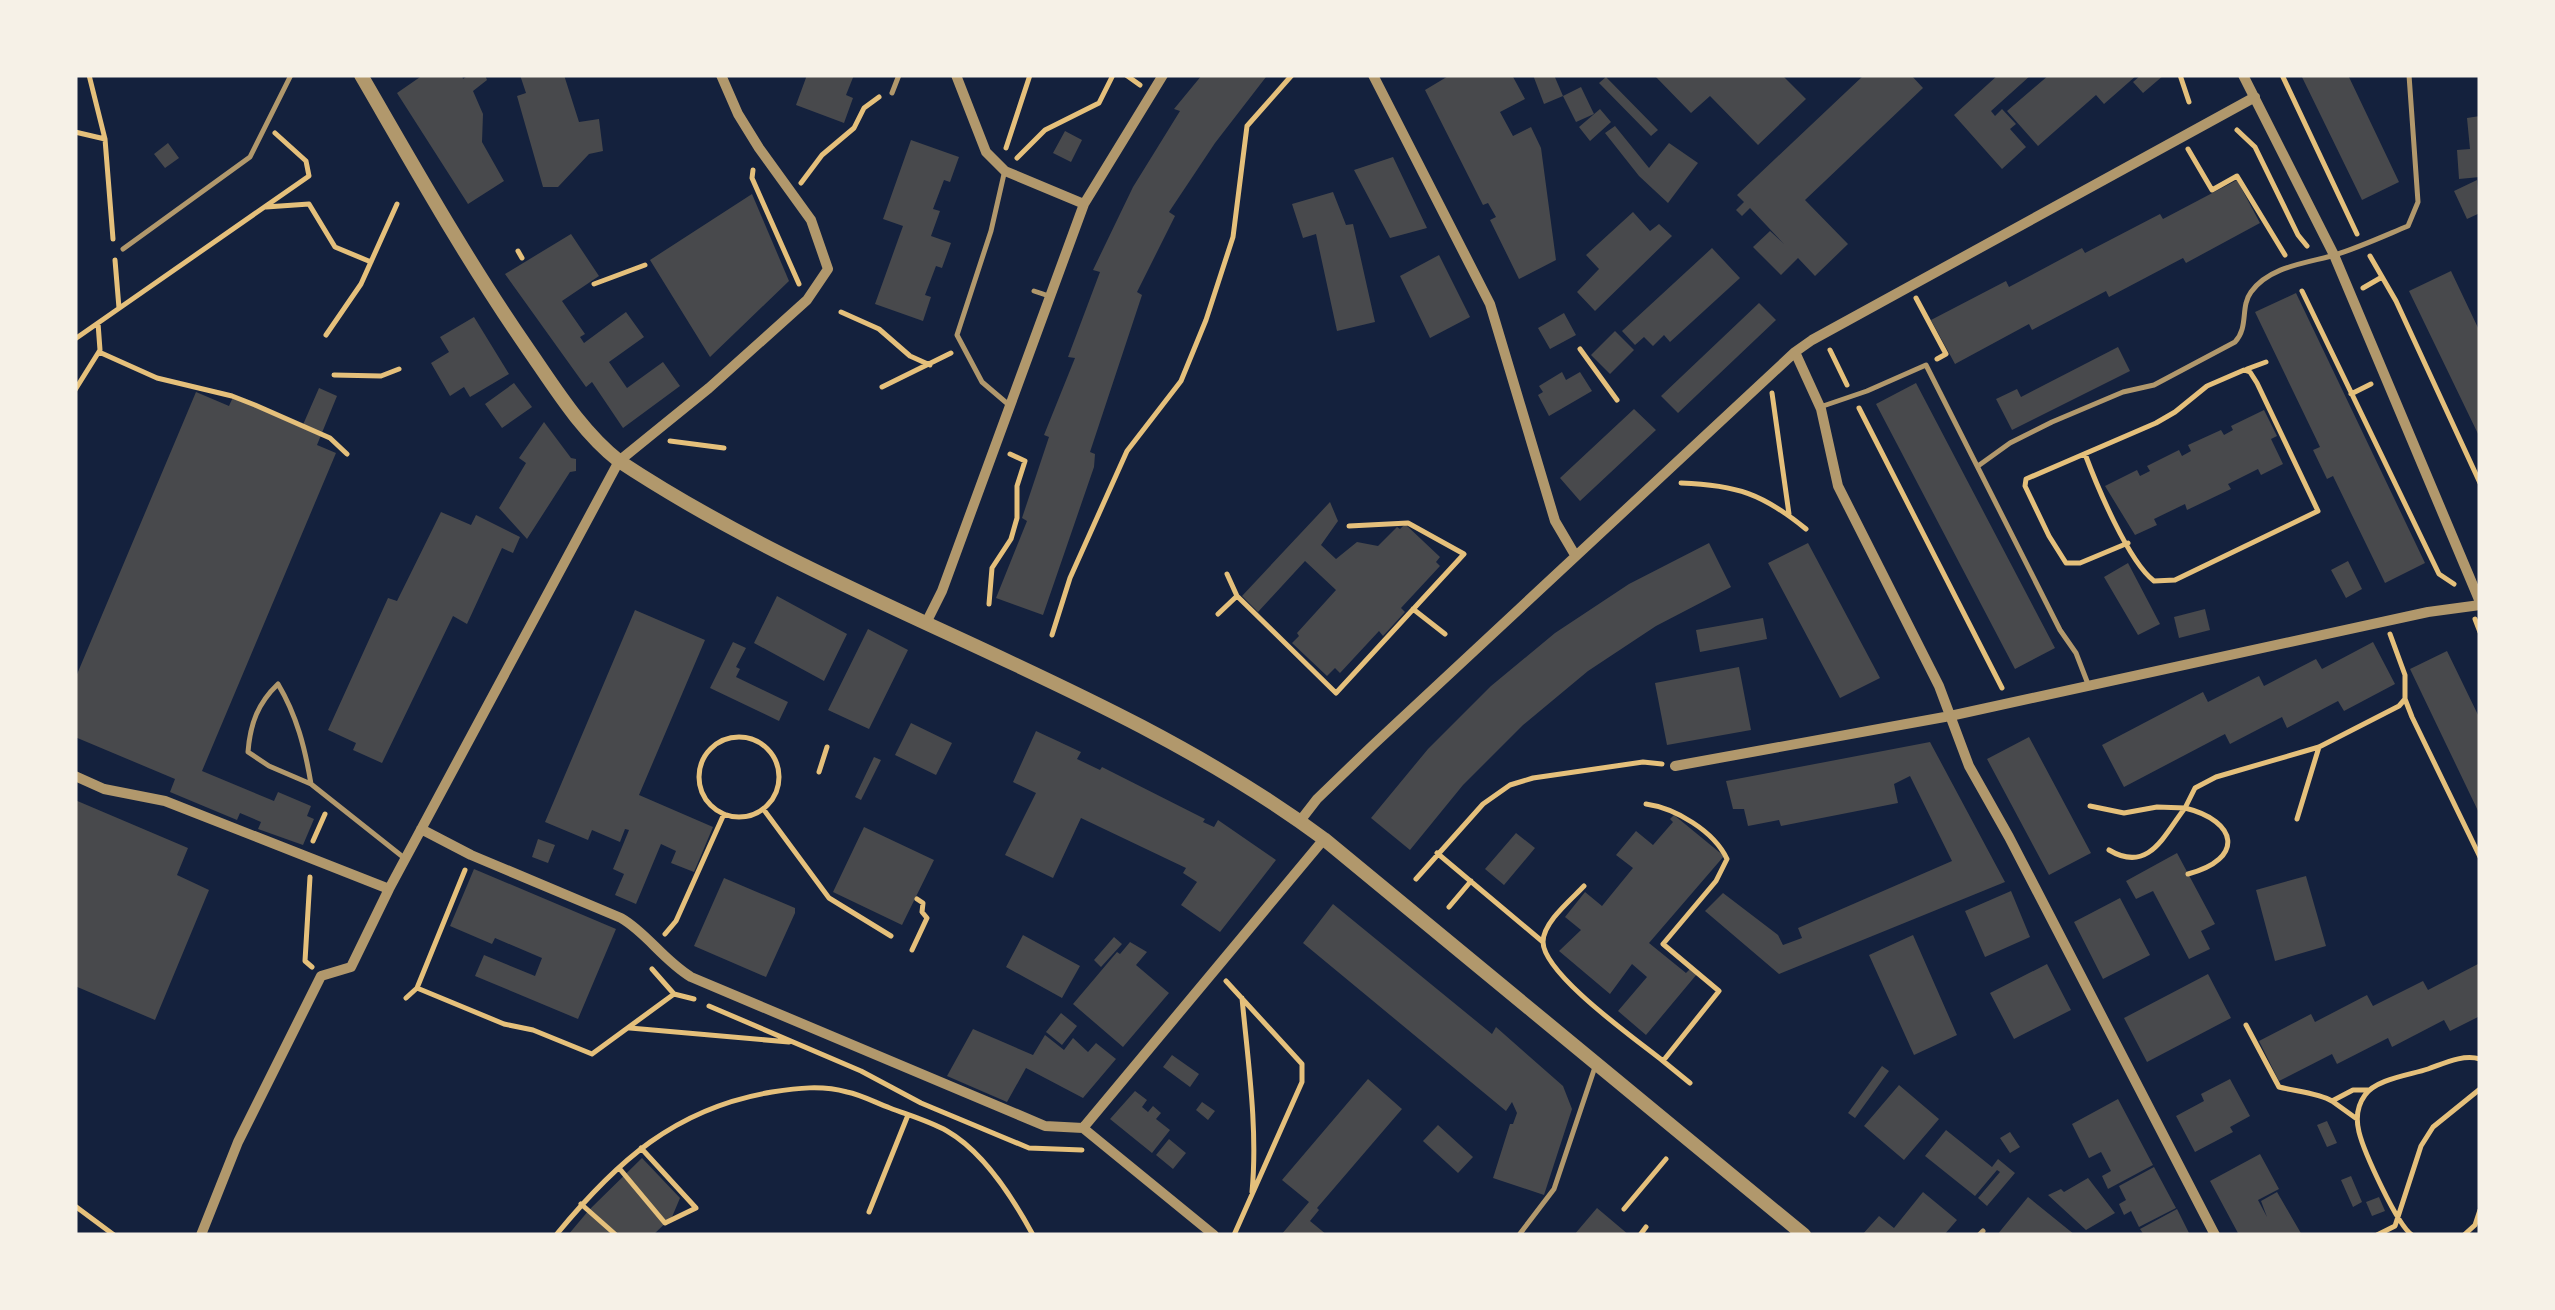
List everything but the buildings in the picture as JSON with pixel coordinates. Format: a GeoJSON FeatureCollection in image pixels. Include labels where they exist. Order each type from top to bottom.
{"type":"FeatureCollection","features":[{"type":"Feature","properties":{"kind":"street"},"geometry":{"type":"LineString","coordinates":[[362,75],[477,276],[600,446],[647,480],[806,566],[1160,737],[1255,789],[1324,839],[1804,1235]]}},
{"type":"Feature","properties":{"kind":"street"},"geometry":{"type":"LineString","coordinates":[[202,1235],[238,1142],[321,976],[350,968],[619,461],[709,388],[807,300],[828,268],[811,220],[748,131],[720,75]]}},
{"type":"Feature","properties":{"kind":"street"},"geometry":{"type":"LineString","coordinates":[[956,75],[986,152],[1005,170],[1084,204]]}},
{"type":"Feature","properties":{"kind":"street"},"geometry":{"type":"LineString","coordinates":[[926,624],[942,590],[1084,204],[1162,75]]}},
{"type":"Feature","properties":{"kind":"street"},"geometry":{"type":"LineString","coordinates":[[1373,75],[1490,304],[1555,521],[1575,555]]}},
{"type":"Feature","properties":{"kind":"street"},"geometry":{"type":"LineString","coordinates":[[1675,766],[2010,704],[2388,620],[2480,604],[2334,255],[2244,75]]}},
{"type":"Feature","properties":{"kind":"street"},"geometry":{"type":"LineString","coordinates":[[1300,821],[1317,799],[1575,555],[1796,352],[1822,334],[2255,97]]}},
{"type":"Feature","properties":{"kind":"street"},"geometry":{"type":"LineString","coordinates":[[1796,352],[1820,407],[1838,486],[1939,686],[1969,766],[2215,1235]]}},
{"type":"Feature","properties":{"kind":"street"},"geometry":{"type":"LineString","coordinates":[[75,776],[104,789],[165,801],[389,889]]}},
{"type":"Feature","properties":{"kind":"street"},"geometry":{"type":"LineString","coordinates":[[421,829],[471,856],[632,924],[668,963],[691,977],[1044,1126],[1084,1128],[1214,1235]]}},
{"type":"Feature","properties":{"kind":"street"},"geometry":{"type":"LineString","coordinates":[[1084,1128],[1324,839]]}},
{"type":"Feature","properties":{"kind":"lane"},"geometry":{"type":"LineString","coordinates":[[123,249],[250,158],[290,75]]}},
{"type":"Feature","properties":{"kind":"lane"},"geometry":{"type":"LineString","coordinates":[[892,93],[898,75]]}},
{"type":"Feature","properties":{"kind":"lane"},"geometry":{"type":"LineString","coordinates":[[1978,466],[2010,443],[2052,422],[2123,392],[2154,385],[2235,342],[2242,334],[2250,294],[2263,280],[2408,226],[2418,202],[2409,75]]}},
{"type":"Feature","properties":{"kind":"lane"},"geometry":{"type":"LineString","coordinates":[[1005,170],[991,231],[957,335],[982,382],[1009,405]]}},
{"type":"Feature","properties":{"kind":"lane"},"geometry":{"type":"LineString","coordinates":[[1034,290],[1049,296]]}},
{"type":"Feature","properties":{"kind":"lane"},"geometry":{"type":"LineString","coordinates":[[1820,407],[1926,365],[2090,687]]}},
{"type":"Feature","properties":{"kind":"lane"},"geometry":{"type":"LineString","coordinates":[[311,784],[304,744],[291,705],[278,684],[266,696],[250,727],[248,752],[311,784],[406,858]]}},
{"type":"Feature","properties":{"kind":"lane"},"geometry":{"type":"LineString","coordinates":[[1520,1235],[1554,1188],[1596,1064]]}},
{"type":"Feature","properties":{"kind":"path"},"geometry":{"type":"LineString","coordinates":[[1005,170],[1005,149],[1030,75]]}},
{"type":"Feature","properties":{"kind":"path"},"geometry":{"type":"LineString","coordinates":[[1005,170],[1045,130],[1099,103],[1113,75]]}},
{"type":"Feature","properties":{"kind":"path"},"geometry":{"type":"LineString","coordinates":[[1052,635],[1070,578],[1127,451],[1181,381],[1206,320],[1233,237],[1246,126],[1292,75]]}},
{"type":"Feature","properties":{"kind":"path"},"geometry":{"type":"LineString","coordinates":[[2180,75],[2189,102]]}},
{"type":"Feature","properties":{"kind":"path"},"geometry":{"type":"LineString","coordinates":[[2282,75],[2362,244],[2396,301],[2480,483]]}},
{"type":"Feature","properties":{"kind":"path"},"geometry":{"type":"LineString","coordinates":[[91,76],[106,138],[118,308]]}},
{"type":"Feature","properties":{"kind":"path"},"geometry":{"type":"LineString","coordinates":[[795,194],[822,155],[854,128],[867,104],[873,98],[892,93]]}},
{"type":"Feature","properties":{"kind":"path"},"geometry":{"type":"LineString","coordinates":[[75,338],[310,176],[306,161],[266,126]]}},
{"type":"Feature","properties":{"kind":"path"},"geometry":{"type":"LineString","coordinates":[[75,132],[106,138]]}},
{"type":"Feature","properties":{"kind":"path"},"geometry":{"type":"LineString","coordinates":[[2182,138],[2212,190],[2237,176],[2292,266]]}},
{"type":"Feature","properties":{"kind":"path"},"geometry":{"type":"LineString","coordinates":[[752,178],[807,300]]}},
{"type":"Feature","properties":{"kind":"path"},"geometry":{"type":"LineString","coordinates":[[264,207],[308,204],[335,247],[371,262]]}},
{"type":"Feature","properties":{"kind":"path"},"geometry":{"type":"LineString","coordinates":[[326,335],[361,284],[397,204]]}},
{"type":"Feature","properties":{"kind":"path"},"geometry":{"type":"LineString","coordinates":[[594,284],[645,266]]}},
{"type":"Feature","properties":{"kind":"path"},"geometry":{"type":"LineString","coordinates":[[1910,286],[1946,354],[1926,365]]}},
{"type":"Feature","properties":{"kind":"path"},"geometry":{"type":"LineString","coordinates":[[2302,290],[2439,574],[2457,585]]}},
{"type":"Feature","properties":{"kind":"path"},"geometry":{"type":"LineString","coordinates":[[841,312],[879,329],[910,356],[930,365]]}},
{"type":"Feature","properties":{"kind":"path"},"geometry":{"type":"LineString","coordinates":[[75,390],[99,352],[98,323]]}},
{"type":"Feature","properties":{"kind":"path"},"geometry":{"type":"LineString","coordinates":[[1822,334],[2010,704]]}},
{"type":"Feature","properties":{"kind":"path"},"geometry":{"type":"LineString","coordinates":[[882,387],[963,347]]}},
{"type":"Feature","properties":{"kind":"path"},"geometry":{"type":"LineString","coordinates":[[1580,349],[1617,400]]}},
{"type":"Feature","properties":{"kind":"path"},"geometry":{"type":"LineString","coordinates":[[99,352],[157,378],[256,405],[330,438],[347,454]]}},
{"type":"Feature","properties":{"kind":"path"},"geometry":{"type":"LineString","coordinates":[[2128,543],[2080,563],[2066,563],[2025,486],[2026,478],[2156,423],[2207,386],[2266,362]]}},
{"type":"Feature","properties":{"kind":"path"},"geometry":{"type":"LineString","coordinates":[[334,375],[381,376],[399,369]]}},
{"type":"Feature","properties":{"kind":"path"},"geometry":{"type":"LineString","coordinates":[[2084,454],[2146,574],[2162,583],[2318,512],[2257,384],[2250,372],[2244,370]]}},
{"type":"Feature","properties":{"kind":"path"},"geometry":{"type":"LineString","coordinates":[[1770,376],[1789,514]]}},
{"type":"Feature","properties":{"kind":"path"},"geometry":{"type":"LineString","coordinates":[[2351,394],[2374,383]]}},
{"type":"Feature","properties":{"kind":"path"},"geometry":{"type":"LineString","coordinates":[[648,438],[724,448]]}},
{"type":"Feature","properties":{"kind":"path"},"geometry":{"type":"LineString","coordinates":[[989,604],[992,568],[1011,538],[1017,518],[1017,486],[1025,461],[994,447]]}},
{"type":"Feature","properties":{"kind":"path"},"geometry":{"type":"LineString","coordinates":[[2382,458],[2393,453]]}},
{"type":"Feature","properties":{"kind":"path"},"geometry":{"type":"LineString","coordinates":[[1655,481],[1744,490],[1789,514],[1806,529]]}},
{"type":"Feature","properties":{"kind":"path"},"geometry":{"type":"LineString","coordinates":[[1226,574],[1236,596],[1336,693],[1464,554],[1408,523],[1349,526]]}},
{"type":"Feature","properties":{"kind":"path"},"geometry":{"type":"LineString","coordinates":[[1218,614],[1236,596]]}},
{"type":"Feature","properties":{"kind":"path"},"geometry":{"type":"LineString","coordinates":[[1413,609],[1445,634]]}},
{"type":"Feature","properties":{"kind":"path"},"geometry":{"type":"LineString","coordinates":[[2388,620],[2405,675],[2405,699],[2480,857]]}},
{"type":"Feature","properties":{"kind":"path"},"geometry":{"type":"LineString","coordinates":[[2109,850],[2121,857],[2141,858],[2164,840],[2194,788],[2216,777],[2319,748],[2400,706],[2405,699]]}},
{"type":"Feature","properties":{"kind":"path"},"geometry":{"type":"LineString","coordinates":[[740,736],[761,742],[776,758],[777,791],[764,809],[745,816],[724,814],[707,800],[700,769],[718,742],[740,736]]}},
{"type":"Feature","properties":{"kind":"path"},"geometry":{"type":"LineString","coordinates":[[818,772],[828,747]]}},
{"type":"Feature","properties":{"kind":"path"},"geometry":{"type":"LineString","coordinates":[[2297,819],[2319,748]]}},
{"type":"Feature","properties":{"kind":"path"},"geometry":{"type":"LineString","coordinates":[[1416,879],[1483,804],[1510,786],[1534,778],[1643,762],[1675,766]]}},
{"type":"Feature","properties":{"kind":"path"},"geometry":{"type":"LineString","coordinates":[[321,976],[305,961],[313,841],[331,800]]}},
{"type":"Feature","properties":{"kind":"path"},"geometry":{"type":"LineString","coordinates":[[1646,804],[1677,810],[1723,850],[1727,859],[1716,881],[1663,944],[1718,991],[1663,1061]]}},
{"type":"Feature","properties":{"kind":"path"},"geometry":{"type":"LineString","coordinates":[[2090,806],[2124,813],[2158,806],[2185,808],[2211,818],[2229,840],[2229,848],[2221,860],[2188,874]]}},
{"type":"Feature","properties":{"kind":"path"},"geometry":{"type":"LineString","coordinates":[[764,809],[829,898],[891,936]]}},
{"type":"Feature","properties":{"kind":"path"},"geometry":{"type":"LineString","coordinates":[[665,934],[676,921],[724,814]]}},
{"type":"Feature","properties":{"kind":"path"},"geometry":{"type":"LineString","coordinates":[[1437,853],[1543,942],[1560,976],[1690,1083]]}},
{"type":"Feature","properties":{"kind":"path"},"geometry":{"type":"LineString","coordinates":[[406,998],[417,988],[471,856]]}},
{"type":"Feature","properties":{"kind":"path"},"geometry":{"type":"LineString","coordinates":[[1449,908],[1471,882]]}},
{"type":"Feature","properties":{"kind":"path"},"geometry":{"type":"LineString","coordinates":[[1543,942],[1553,920],[1584,886]]}},
{"type":"Feature","properties":{"kind":"path"},"geometry":{"type":"LineString","coordinates":[[912,950],[927,918],[922,912],[923,903],[917,899]]}},
{"type":"Feature","properties":{"kind":"path"},"geometry":{"type":"LineString","coordinates":[[1213,969],[1302,1064],[1302,1082],[1234,1235]]}},
{"type":"Feature","properties":{"kind":"path"},"geometry":{"type":"LineString","coordinates":[[417,988],[592,1054],[674,994]]}},
{"type":"Feature","properties":{"kind":"path"},"geometry":{"type":"LineString","coordinates":[[1242,996],[1254,1172],[1251,1196]]}},
{"type":"Feature","properties":{"kind":"path"},"geometry":{"type":"LineString","coordinates":[[2246,1026],[2278,1087],[2298,1094],[2322,1095],[2357,1119]]}},
{"type":"Feature","properties":{"kind":"path"},"geometry":{"type":"LineString","coordinates":[[627,1028],[795,1043]]}},
{"type":"Feature","properties":{"kind":"path"},"geometry":{"type":"LineString","coordinates":[[2332,1100],[2353,1090],[2369,1090],[2463,1058],[2480,1059]]}},
{"type":"Feature","properties":{"kind":"path"},"geometry":{"type":"LineString","coordinates":[[556,1235],[581,1204],[662,1131],[713,1106],[804,1086],[848,1092],[947,1131],[972,1150],[1012,1198],[1034,1235]]}},
{"type":"Feature","properties":{"kind":"path"},"geometry":{"type":"LineString","coordinates":[[2377,1235],[2395,1226],[2421,1146],[2433,1127],[2480,1089]]}},
{"type":"Feature","properties":{"kind":"path"},"geometry":{"type":"LineString","coordinates":[[2369,1090],[2360,1102],[2360,1136],[2398,1220],[2412,1235]]}},
{"type":"Feature","properties":{"kind":"path"},"geometry":{"type":"LineString","coordinates":[[869,1212],[908,1115]]}},
{"type":"Feature","properties":{"kind":"path"},"geometry":{"type":"LineString","coordinates":[[619,1168],[665,1224],[696,1208],[641,1148]]}},
{"type":"Feature","properties":{"kind":"path"},"geometry":{"type":"LineString","coordinates":[[1624,1209],[1666,1159]]}},
{"type":"Feature","properties":{"kind":"path"},"geometry":{"type":"LineString","coordinates":[[581,1204],[616,1235]]}},
{"type":"Feature","properties":{"kind":"path"},"geometry":{"type":"LineString","coordinates":[[75,1206],[114,1235]]}},
{"type":"Feature","properties":{"kind":"path"},"geometry":{"type":"LineString","coordinates":[[2464,1235],[2475,1225],[2480,1210]]}},
{"type":"Feature","properties":{"kind":"path"},"geometry":{"type":"LineString","coordinates":[[1640,1235],[1646,1227]]}}]}
